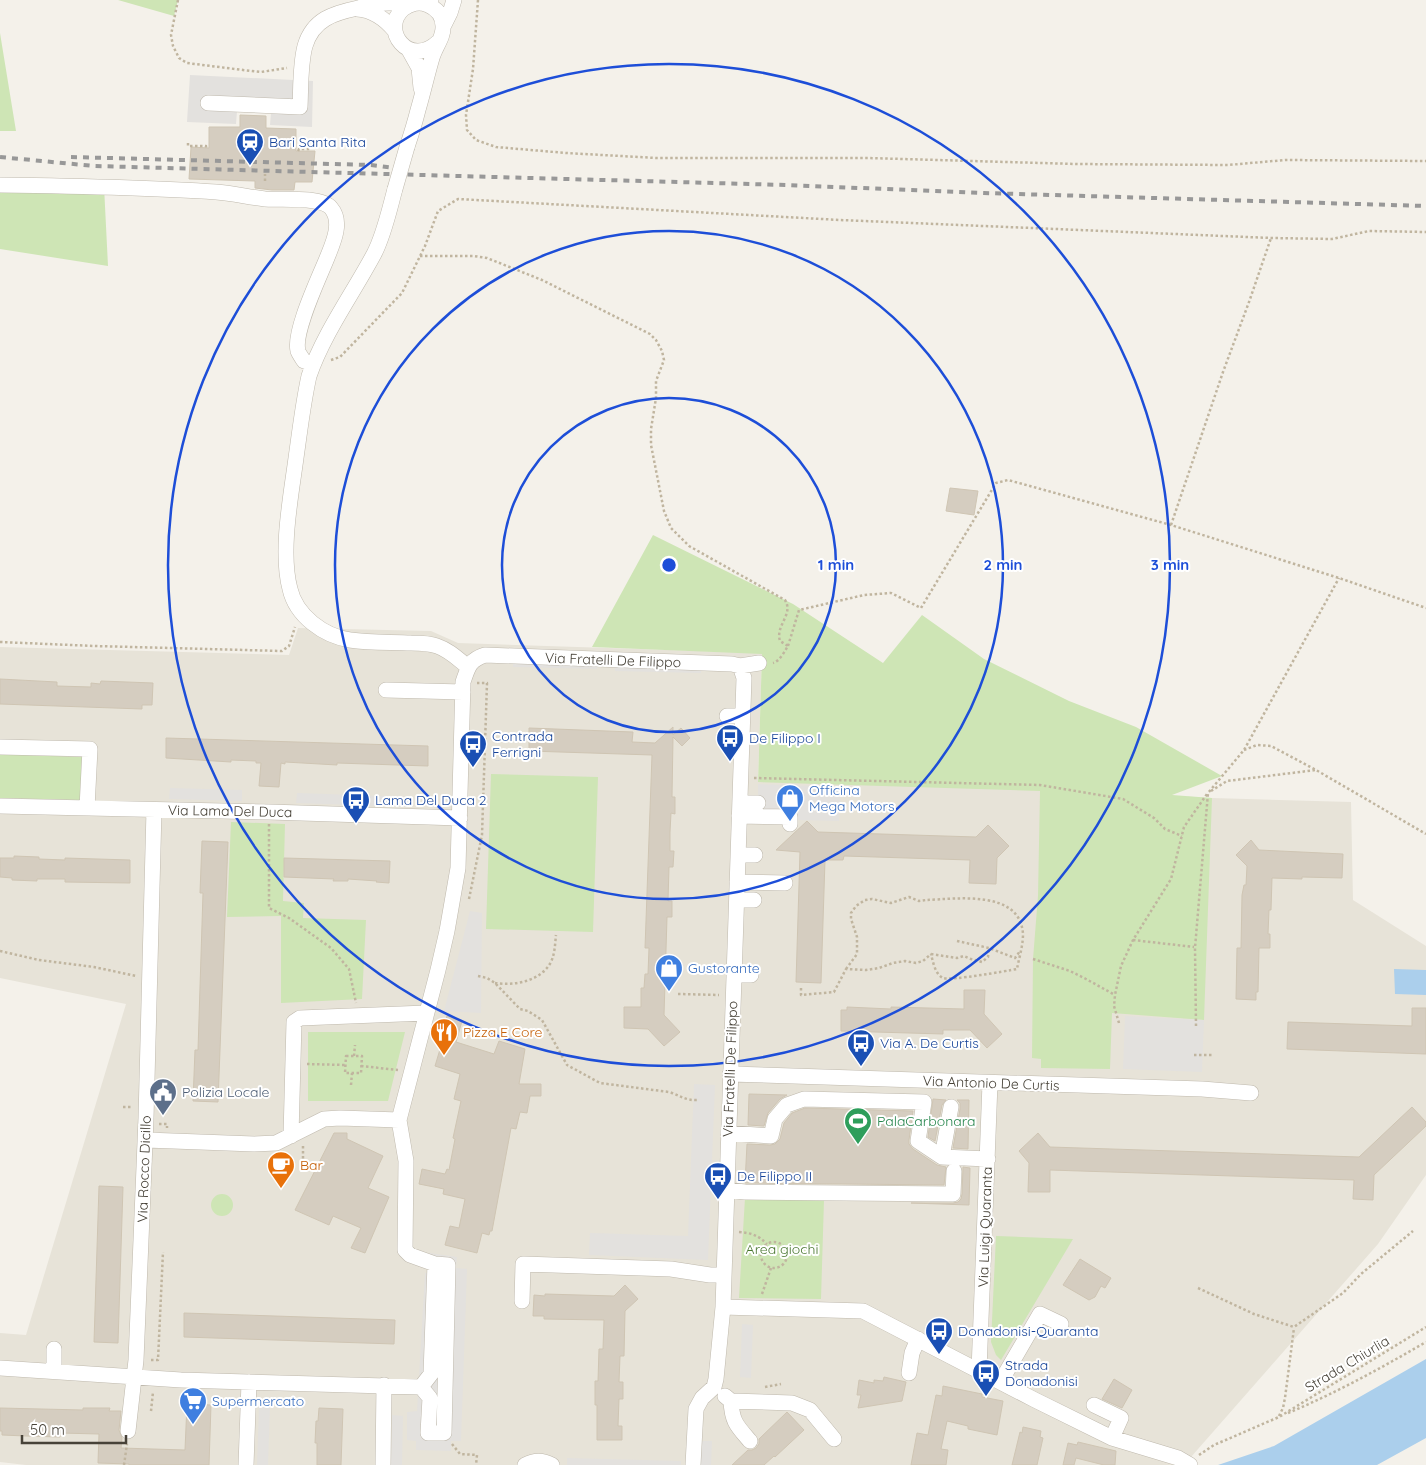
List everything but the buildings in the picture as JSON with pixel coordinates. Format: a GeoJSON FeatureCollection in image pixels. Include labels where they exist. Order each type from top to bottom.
{"type":"FeatureCollection","features":[{"type":"Feature","properties":{"kind":"street"},"geometry":{"type":"LineString","coordinates":[[443,27],[454,0]]}},
{"type":"Feature","properties":{"kind":"street"},"geometry":{"type":"LineString","coordinates":[[208,103],[300,107],[302,63],[305,46],[314,27],[321,20],[351,9],[388,3],[424,1]]}},
{"type":"Feature","properties":{"kind":"street"},"geometry":{"type":"LineString","coordinates":[[0,1368],[117,1375],[134,1378],[421,1387],[430,1398],[428,1432],[444,1433],[448,1265],[435,1264],[410,1256],[405,1250],[406,1161],[400,1120],[447,931],[458,868],[463,687],[468,667],[448,652],[431,644],[351,640],[335,637],[319,629],[303,614],[290,591],[286,568],[286,545],[292,484],[306,390],[313,364],[375,253],[420,104],[432,57],[442,35],[442,19],[433,7],[425,4],[424,1]]}},
{"type":"Feature","properties":{"kind":"street"},"geometry":{"type":"LineString","coordinates":[[395,31],[395,23],[403,9],[424,1]]}},
{"type":"Feature","properties":{"kind":"street"},"geometry":{"type":"LineString","coordinates":[[351,9],[360,9],[377,15],[389,23],[402,45],[409,50],[425,51],[432,48],[438,42]]}},
{"type":"Feature","properties":{"kind":"street"},"geometry":{"type":"LineString","coordinates":[[409,50],[419,68],[420,104]]}},
{"type":"Feature","properties":{"kind":"street"},"geometry":{"type":"LineString","coordinates":[[0,185],[104,186],[218,192],[264,199],[318,201],[327,204],[332,209],[337,228],[334,242],[306,310],[298,342],[298,352],[304,361],[313,364]]}},
{"type":"Feature","properties":{"kind":"street","name":"Via Fratelli De Filippo"},"geometry":{"type":"LineString","coordinates":[[468,667],[476,658],[485,655],[732,664],[740,666],[759,663]]}},
{"type":"Feature","properties":{"kind":"street","name":"Via Fratelli De Filippo"},"geometry":{"type":"LineString","coordinates":[[714,1387],[723,1307],[726,1230],[730,1074],[725,1030],[730,986],[728,939],[737,900],[735,716],[744,678],[740,666]]}},
{"type":"Feature","properties":{"kind":"street"},"geometry":{"type":"LineString","coordinates":[[386,690],[463,687]]}},
{"type":"Feature","properties":{"kind":"street"},"geometry":{"type":"LineString","coordinates":[[0,747],[90,749],[87,808]]}},
{"type":"Feature","properties":{"kind":"street"},"geometry":{"type":"LineString","coordinates":[[735,817],[758,803]]}},
{"type":"Feature","properties":{"kind":"street","name":"Via Lama Del Duca"},"geometry":{"type":"LineString","coordinates":[[0,806],[460,818]]}},
{"type":"Feature","properties":{"kind":"street","name":"Via Rocco Dicillo"},"geometry":{"type":"LineString","coordinates":[[128,1430],[136,1360],[146,1140],[154,810]]}},
{"type":"Feature","properties":{"kind":"street"},"geometry":{"type":"LineString","coordinates":[[735,817],[790,817],[790,824]]}},
{"type":"Feature","properties":{"kind":"street"},"geometry":{"type":"LineString","coordinates":[[735,817],[755,855]]}},
{"type":"Feature","properties":{"kind":"street"},"geometry":{"type":"LineString","coordinates":[[737,882],[785,883]]}},
{"type":"Feature","properties":{"kind":"street"},"geometry":{"type":"LineString","coordinates":[[737,900],[754,900]]}},
{"type":"Feature","properties":{"kind":"street"},"geometry":{"type":"LineString","coordinates":[[730,986],[752,975]]}},
{"type":"Feature","properties":{"kind":"street"},"geometry":{"type":"LineString","coordinates":[[297,1133],[292,1063],[294,1022],[300,1018],[426,1013]]}},
{"type":"Feature","properties":{"kind":"street","name":"Via Antonio De Curtis"},"geometry":{"type":"LineString","coordinates":[[730,1074],[1251,1092]]}},
{"type":"Feature","properties":{"kind":"street","name":"Via Luigi Quaranta"},"geometry":{"type":"LineString","coordinates":[[979,1371],[990,1083]]}},
{"type":"Feature","properties":{"kind":"street"},"geometry":{"type":"LineString","coordinates":[[728,1133],[771,1136],[775,1119],[787,1105],[804,1099],[924,1102],[918,1141],[942,1157],[988,1159]]}},
{"type":"Feature","properties":{"kind":"street"},"geometry":{"type":"LineString","coordinates":[[942,1157],[951,1108]]}},
{"type":"Feature","properties":{"kind":"street"},"geometry":{"type":"LineString","coordinates":[[146,1140],[254,1144],[276,1143],[324,1119],[400,1120]]}},
{"type":"Feature","properties":{"kind":"street"},"geometry":{"type":"LineString","coordinates":[[727,1190],[745,1192],[953,1194],[954,1172]]}},
{"type":"Feature","properties":{"kind":"street"},"geometry":{"type":"LineString","coordinates":[[421,1387],[430,1374],[435,1264]]}},
{"type":"Feature","properties":{"kind":"street"},"geometry":{"type":"LineString","coordinates":[[522,1301],[523,1264],[670,1270],[724,1275]]}},
{"type":"Feature","properties":{"kind":"street"},"geometry":{"type":"LineString","coordinates":[[723,1307],[860,1310],[866,1312],[1112,1438],[1178,1458],[1188,1464]]}},
{"type":"Feature","properties":{"kind":"street"},"geometry":{"type":"LineString","coordinates":[[1001,1382],[1040,1314],[1061,1324]]}},
{"type":"Feature","properties":{"kind":"street"},"geometry":{"type":"LineString","coordinates":[[909,1373],[912,1353],[918,1339]]}},
{"type":"Feature","properties":{"kind":"street"},"geometry":{"type":"LineString","coordinates":[[54,1349],[54,1371]]}},
{"type":"Feature","properties":{"kind":"street"},"geometry":{"type":"LineString","coordinates":[[246,1465],[249,1382]]}},
{"type":"Feature","properties":{"kind":"street"},"geometry":{"type":"LineString","coordinates":[[383,1465],[384,1385]]}},
{"type":"Feature","properties":{"kind":"street"},"geometry":{"type":"LineString","coordinates":[[693,1465],[696,1409],[702,1398],[714,1387],[731,1401],[792,1403],[810,1410],[834,1439]]}},
{"type":"Feature","properties":{"kind":"street"},"geometry":{"type":"LineString","coordinates":[[731,1401],[732,1414],[737,1426],[750,1440]]}},
{"type":"Feature","properties":{"kind":"street"},"geometry":{"type":"LineString","coordinates":[[1094,1406],[1121,1418],[1112,1438]]}},
{"type":"Feature","properties":{"kind":"street"},"geometry":{"type":"LineString","coordinates":[[525,1465],[536,1461],[547,1462],[552,1465]]}},
{"type":"Feature","properties":{"kind":"path"},"geometry":{"type":"LineString","coordinates":[[178,0],[171,35],[173,46],[179,58],[187,62],[261,72],[302,63]]}},
{"type":"Feature","properties":{"kind":"path"},"geometry":{"type":"LineString","coordinates":[[478,0],[473,69],[466,115],[467,130],[476,140],[496,147],[657,158],[868,158],[1076,164],[1228,165],[1285,160],[1426,161]]}},
{"type":"Feature","properties":{"kind":"path"},"geometry":{"type":"LineString","coordinates":[[298,151],[299,149],[310,150],[310,142]]}},
{"type":"Feature","properties":{"kind":"path"},"geometry":{"type":"LineString","coordinates":[[188,143],[188,146],[206,146],[206,148]]}},
{"type":"Feature","properties":{"kind":"path"},"geometry":{"type":"LineString","coordinates":[[265,174],[265,181]]}},
{"type":"Feature","properties":{"kind":"path"},"geometry":{"type":"LineString","coordinates":[[313,364],[322,364],[340,357],[402,293],[420,256],[438,211],[458,199],[850,221],[1270,238],[1332,239],[1369,231],[1426,232]]}},
{"type":"Feature","properties":{"kind":"path"},"geometry":{"type":"LineString","coordinates":[[1171,525],[1222,372],[1249,302],[1270,238]]}},
{"type":"Feature","properties":{"kind":"path"},"geometry":{"type":"LineString","coordinates":[[420,256],[474,256],[487,258],[542,280],[650,334],[656,340],[664,360],[656,381],[651,445],[664,511],[671,528],[689,546],[785,600],[788,614],[780,627],[778,635],[780,641],[788,646]]}},
{"type":"Feature","properties":{"kind":"path"},"geometry":{"type":"LineString","coordinates":[[759,663],[772,664],[776,662],[788,646],[799,610],[864,595],[891,593],[922,608],[996,483],[1008,480],[1171,525],[1340,578],[1426,608]]}},
{"type":"Feature","properties":{"kind":"path"},"geometry":{"type":"LineString","coordinates":[[1119,1023],[1114,1006],[1114,995],[1121,966],[1133,940],[1171,878],[1184,827],[1208,793],[1244,750],[1340,578]]}},
{"type":"Feature","properties":{"kind":"path"},"geometry":{"type":"LineString","coordinates":[[0,642],[282,651],[289,646],[295,625],[303,614]]}},
{"type":"Feature","properties":{"kind":"path"},"geometry":{"type":"LineString","coordinates":[[463,687],[487,683],[482,835],[468,902]]}},
{"type":"Feature","properties":{"kind":"path"},"geometry":{"type":"LineString","coordinates":[[1244,750],[1257,745],[1270,746],[1316,770],[1426,834]]}},
{"type":"Feature","properties":{"kind":"path"},"geometry":{"type":"LineString","coordinates":[[1208,793],[1227,781],[1316,770]]}},
{"type":"Feature","properties":{"kind":"path"},"geometry":{"type":"LineString","coordinates":[[735,817],[1040,785],[1123,799],[1154,818],[1165,829],[1182,836]]}},
{"type":"Feature","properties":{"kind":"path"},"geometry":{"type":"LineString","coordinates":[[1196,1026],[1194,948],[1208,793]]}},
{"type":"Feature","properties":{"kind":"path"},"geometry":{"type":"LineString","coordinates":[[268,812],[269,908],[289,918],[331,948],[349,969],[360,1016]]}},
{"type":"Feature","properties":{"kind":"path"},"geometry":{"type":"LineString","coordinates":[[802,988],[801,995],[834,992],[846,969],[857,954],[857,937],[851,913],[856,906],[865,900],[872,899],[891,903],[909,897],[919,901],[967,898],[992,901],[1005,904],[1011,908],[1021,924],[1023,942],[1017,969],[944,978],[938,973],[931,954]]}},
{"type":"Feature","properties":{"kind":"path"},"geometry":{"type":"LineString","coordinates":[[495,983],[522,982],[542,973],[551,962],[555,951],[556,935]]}},
{"type":"Feature","properties":{"kind":"path"},"geometry":{"type":"LineString","coordinates":[[1133,940],[1194,948]]}},
{"type":"Feature","properties":{"kind":"path"},"geometry":{"type":"LineString","coordinates":[[957,941],[989,948],[1015,958],[1020,951]]}},
{"type":"Feature","properties":{"kind":"path"},"geometry":{"type":"LineString","coordinates":[[846,969],[866,970],[906,961],[916,963],[931,954],[957,958],[964,956],[971,960],[982,962],[988,957],[989,948]]}},
{"type":"Feature","properties":{"kind":"path"},"geometry":{"type":"LineString","coordinates":[[0,951],[38,960],[94,967],[150,979]]}},
{"type":"Feature","properties":{"kind":"path"},"geometry":{"type":"LineString","coordinates":[[1033,960],[1070,971],[1114,995]]}},
{"type":"Feature","properties":{"kind":"path"},"geometry":{"type":"LineString","coordinates":[[478,976],[488,978],[520,1009],[528,1011],[542,1020],[567,1065],[600,1083],[669,1092],[682,1098],[698,1100]]}},
{"type":"Feature","properties":{"kind":"path"},"geometry":{"type":"LineString","coordinates":[[678,994],[730,986]]}},
{"type":"Feature","properties":{"kind":"path"},"geometry":{"type":"LineString","coordinates":[[354,1056],[355,1045]]}},
{"type":"Feature","properties":{"kind":"path"},"geometry":{"type":"LineString","coordinates":[[1194,1055],[1214,1055]]}},
{"type":"Feature","properties":{"kind":"path"},"geometry":{"type":"LineString","coordinates":[[346,1056],[362,1056],[361,1074],[345,1073],[346,1065],[346,1056]]}},
{"type":"Feature","properties":{"kind":"path"},"geometry":{"type":"LineString","coordinates":[[292,1063],[346,1065]]}},
{"type":"Feature","properties":{"kind":"path"},"geometry":{"type":"LineString","coordinates":[[361,1066],[412,1071]]}},
{"type":"Feature","properties":{"kind":"path"},"geometry":{"type":"LineString","coordinates":[[351,1085],[352,1073]]}},
{"type":"Feature","properties":{"kind":"path"},"geometry":{"type":"LineString","coordinates":[[123,1107],[132,1107]]}},
{"type":"Feature","properties":{"kind":"path"},"geometry":{"type":"LineString","coordinates":[[297,1133],[304,1164]]}},
{"type":"Feature","properties":{"kind":"path"},"geometry":{"type":"LineString","coordinates":[[726,1230],[750,1232],[766,1244]]}},
{"type":"Feature","properties":{"kind":"path"},"geometry":{"type":"LineString","coordinates":[[1279,1417],[1285,1398],[1294,1327],[1343,1293],[1361,1274],[1414,1231]]}},
{"type":"Feature","properties":{"kind":"path"},"geometry":{"type":"LineString","coordinates":[[775,1241],[780,1242],[786,1248],[788,1256],[780,1267],[771,1268],[764,1263],[761,1255],[766,1244],[775,1241]]}},
{"type":"Feature","properties":{"kind":"path"},"geometry":{"type":"LineString","coordinates":[[136,1360],[158,1360],[163,1252]]}},
{"type":"Feature","properties":{"kind":"path"},"geometry":{"type":"LineString","coordinates":[[761,1298],[771,1268]]}},
{"type":"Feature","properties":{"kind":"path"},"geometry":{"type":"LineString","coordinates":[[1198,1288],[1254,1314],[1294,1327]]}},
{"type":"Feature","properties":{"kind":"path","name":"Strada Chiurlia"},"geometry":{"type":"LineString","coordinates":[[1279,1417],[1426,1327]]}},
{"type":"Feature","properties":{"kind":"path","name":"Strada Chiurlia"},"geometry":{"type":"LineString","coordinates":[[1188,1464],[1214,1445],[1326,1397],[1426,1342]]}},
{"type":"Feature","properties":{"kind":"path"},"geometry":{"type":"LineString","coordinates":[[124,1465],[128,1430]]}},
{"type":"Feature","properties":{"kind":"path"},"geometry":{"type":"LineString","coordinates":[[464,1454],[477,1455],[476,1465]]}},
{"type":"Feature","properties":{"kind":"shaded area"},"geometry":{"type":"Polygon","coordinates":[[[190,75],[313,81],[312,127],[270,125],[271,113],[237,111],[236,124],[187,122],[190,75]]]}},
{"type":"Feature","properties":{"kind":"shaded area"},"geometry":{"type":"Polygon","coordinates":[[[298,628],[431,631],[458,643],[762,653],[758,781],[1042,788],[1212,798],[1351,802],[1353,900],[1426,946],[1426,1175],[1378,1244],[1184,1465],[26,1465],[0,1462],[0,1333],[26,1335],[126,1004],[0,978],[0,647],[289,655],[298,628]]]}},
{"type":"Feature","properties":{"kind":"shaded area"},"geometry":{"type":"Polygon","coordinates":[[[513,663],[597,665],[597,669],[513,667],[513,663]]]}},
{"type":"Feature","properties":{"kind":"shaded area"},"geometry":{"type":"Polygon","coordinates":[[[615,666],[701,668],[701,673],[615,671],[615,666]]]}},
{"type":"Feature","properties":{"kind":"shaded area"},"geometry":{"type":"Polygon","coordinates":[[[758,784],[841,787],[839,821],[798,820],[798,811],[758,810],[758,784]]]}},
{"type":"Feature","properties":{"kind":"shaded area"},"geometry":{"type":"Polygon","coordinates":[[[170,788],[242,790],[242,801],[169,799],[170,788]]]}},
{"type":"Feature","properties":{"kind":"shaded area"},"geometry":{"type":"Polygon","coordinates":[[[297,793],[411,797],[411,807],[296,803],[297,793]]]}},
{"type":"Feature","properties":{"kind":"shaded area"},"geometry":{"type":"Polygon","coordinates":[[[470,911],[482,913],[481,1013],[444,1011],[470,911]]]}},
{"type":"Feature","properties":{"kind":"shaded area"},"geometry":{"type":"Polygon","coordinates":[[[1125,1016],[1204,1020],[1202,1072],[1123,1069],[1125,1016]]]}},
{"type":"Feature","properties":{"kind":"shaded area"},"geometry":{"type":"Polygon","coordinates":[[[694,1084],[715,1085],[708,1260],[589,1255],[590,1233],[688,1236],[694,1084]]]}},
{"type":"Feature","properties":{"kind":"shaded area"},"geometry":{"type":"Polygon","coordinates":[[[430,1253],[457,1257],[456,1268],[467,1269],[461,1441],[451,1441],[451,1451],[416,1450],[416,1441],[407,1440],[407,1412],[417,1411],[425,1273],[428,1273],[430,1253]]]}},
{"type":"Feature","properties":{"kind":"shaded area"},"geometry":{"type":"Polygon","coordinates":[[[742,1324],[753,1325],[751,1378],[740,1377],[742,1324]]]}},
{"type":"Feature","properties":{"kind":"shaded area"},"geometry":{"type":"Polygon","coordinates":[[[259,1406],[270,1406],[268,1465],[257,1465],[259,1406]]]}},
{"type":"Feature","properties":{"kind":"shaded area"},"geometry":{"type":"Polygon","coordinates":[[[392,1415],[403,1416],[402,1465],[391,1465],[392,1415]]]}},
{"type":"Feature","properties":{"kind":"shaded area"},"geometry":{"type":"Polygon","coordinates":[[[701,1441],[712,1441],[711,1465],[700,1465],[701,1441]]]}},
{"type":"Feature","properties":{"kind":"shaded area"},"geometry":{"type":"Polygon","coordinates":[[[567,1458],[681,1461],[681,1465],[567,1465],[567,1458]]]}},
{"type":"Feature","properties":{"kind":"green space"},"geometry":{"type":"Polygon","coordinates":[[[118,0],[178,0],[174,16],[118,0]]]}},
{"type":"Feature","properties":{"kind":"green space"},"geometry":{"type":"Polygon","coordinates":[[[0,33],[16,131],[0,131],[0,33]]]}},
{"type":"Feature","properties":{"kind":"green space"},"geometry":{"type":"Polygon","coordinates":[[[0,182],[104,186],[108,266],[0,249],[0,182]]]}},
{"type":"Feature","properties":{"kind":"green space"},"geometry":{"type":"Polygon","coordinates":[[[653,535],[793,604],[883,663],[922,615],[984,659],[1069,701],[1136,727],[1222,776],[1172,795],[1212,798],[1204,1020],[1112,1013],[1110,1069],[1041,1068],[1041,1059],[1032,1058],[1033,959],[1038,896],[1040,791],[758,782],[762,654],[592,647],[653,535]]]}},
{"type":"Feature","properties":{"kind":"green space"},"geometry":{"type":"Polygon","coordinates":[[[0,754],[82,757],[81,800],[0,798],[0,754]]]}},
{"type":"Feature","properties":{"kind":"green space"},"geometry":{"type":"Polygon","coordinates":[[[491,774],[598,777],[593,932],[486,929],[491,774]]]}},
{"type":"Feature","properties":{"kind":"green space"},"geometry":{"type":"Polygon","coordinates":[[[231,822],[285,824],[283,901],[304,903],[303,918],[366,920],[362,999],[281,1003],[281,916],[227,917],[231,822]]]}},
{"type":"Feature","properties":{"kind":"green space"},"geometry":{"type":"Polygon","coordinates":[[[308,1032],[405,1032],[388,1101],[308,1101],[308,1032]]]}},
{"type":"Feature","properties":{"kind":"green space"},"geometry":{"type":"Polygon","coordinates":[[[222,1194],[230,1197],[233,1205],[230,1213],[222,1216],[214,1213],[211,1205],[214,1197],[222,1194]]]}},
{"type":"Feature","properties":{"kind":"green space","name":"Area giochi"},"geometry":{"type":"Polygon","coordinates":[[[745,1198],[824,1200],[821,1299],[739,1298],[745,1198]]]}},
{"type":"Feature","properties":{"kind":"green space"},"geometry":{"type":"Polygon","coordinates":[[[996,1236],[1073,1239],[1001,1360],[996,1355],[991,1342],[996,1236]]]}},
{"type":"Feature","properties":{"kind":"water"},"geometry":{"type":"Polygon","coordinates":[[[1394,969],[1426,970],[1426,995],[1395,994],[1394,969]]]}},
{"type":"Feature","properties":{"kind":"water"},"geometry":{"type":"Polygon","coordinates":[[[1426,1359],[1426,1438],[1377,1465],[1218,1465],[1274,1446],[1426,1359]]]}},
{"type":"Feature","properties":{"kind":"railway"},"geometry":{"type":"LineString","coordinates":[[0,157],[94,166],[786,185],[984,193],[1426,206]]}},
{"type":"Feature","properties":{"kind":"railway"},"geometry":{"type":"LineString","coordinates":[[71,157],[371,165],[394,168]]}},
{"type":"Feature","properties":{"kind":"place","name":"Bari Santa Rita"},"geometry":{"type":"Point","coordinates":[250,166]}},
{"type":"Feature","properties":{"kind":"place","name":"De Filippo I"},"geometry":{"type":"Point","coordinates":[730,762]}},
{"type":"Feature","properties":{"kind":"place","name":"Contrada Ferrigni"},"geometry":{"type":"Point","coordinates":[473,768]}},
{"type":"Feature","properties":{"kind":"place","name":"Officina Mega Motors"},"geometry":{"type":"Point","coordinates":[790,822]}},
{"type":"Feature","properties":{"kind":"place","name":"Lama Del Duca 2"},"geometry":{"type":"Point","coordinates":[356,824]}},
{"type":"Feature","properties":{"kind":"place","name":"Gustorante"},"geometry":{"type":"Point","coordinates":[669,992]}},
{"type":"Feature","properties":{"kind":"place","name":"Pizza E Core"},"geometry":{"type":"Point","coordinates":[444,1056]}},
{"type":"Feature","properties":{"kind":"place","name":"Via A. De Curtis"},"geometry":{"type":"Point","coordinates":[861,1067]}},
{"type":"Feature","properties":{"kind":"place","name":"Polizia Locale"},"geometry":{"type":"Point","coordinates":[163,1116]}},
{"type":"Feature","properties":{"kind":"place","name":"PalaCarbonara"},"geometry":{"type":"Point","coordinates":[858,1145]}},
{"type":"Feature","properties":{"kind":"place","name":"Bar"},"geometry":{"type":"Point","coordinates":[281,1189]}},
{"type":"Feature","properties":{"kind":"place","name":"De Filippo II"},"geometry":{"type":"Point","coordinates":[718,1200]}},
{"type":"Feature","properties":{"kind":"place","name":"Donadonisi-Quaranta"},"geometry":{"type":"Point","coordinates":[939,1355]}},
{"type":"Feature","properties":{"kind":"place","name":"Strada Donadonisi"},"geometry":{"type":"Point","coordinates":[986,1397]}},
{"type":"Feature","properties":{"kind":"place","name":"Supermercato"},"geometry":{"type":"Point","coordinates":[193,1425]}}]}
